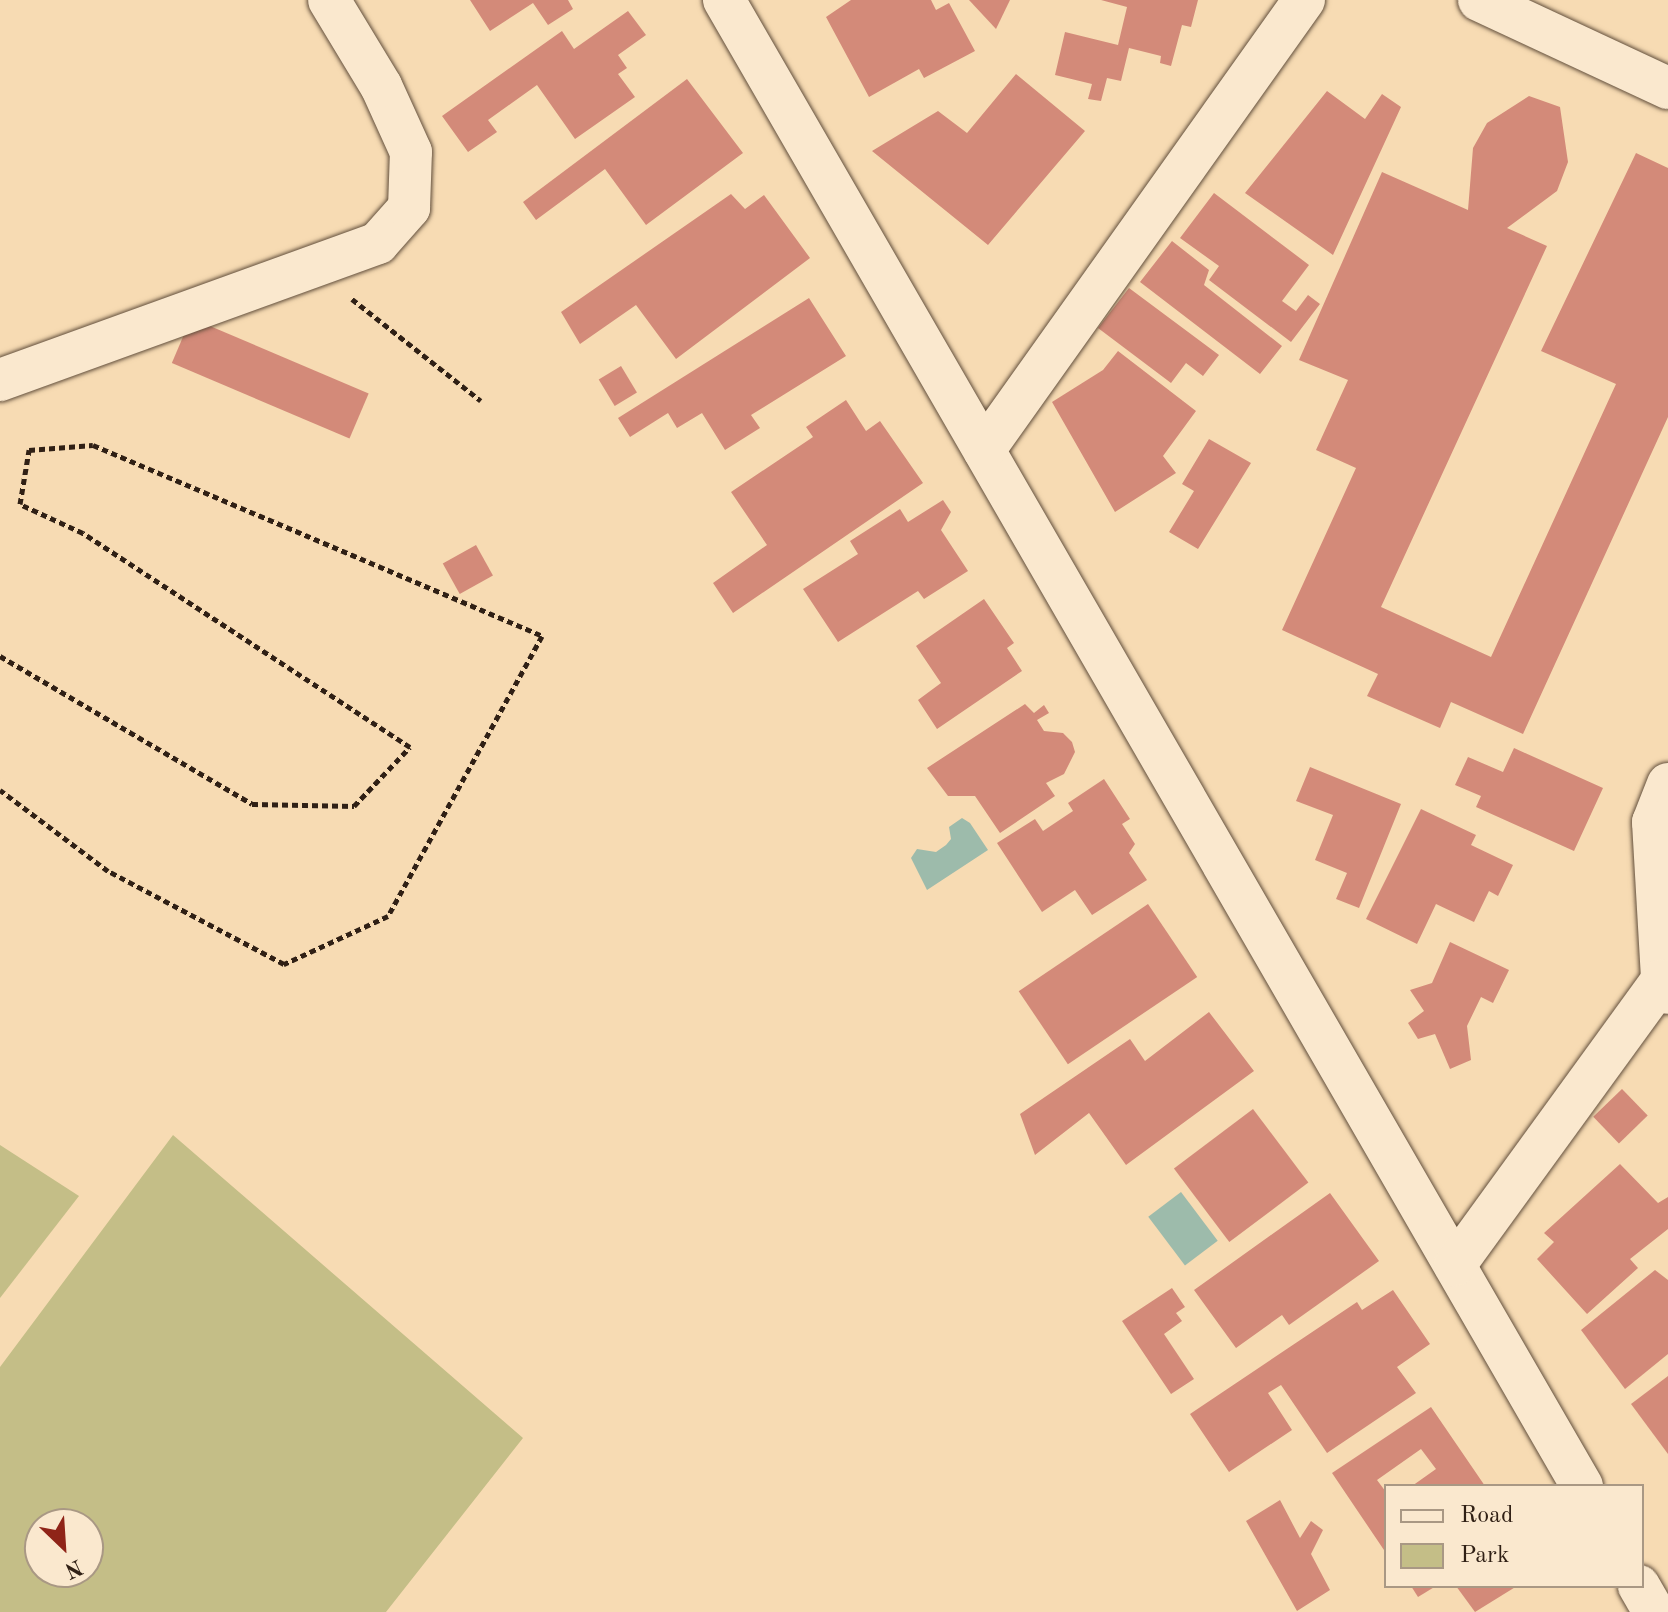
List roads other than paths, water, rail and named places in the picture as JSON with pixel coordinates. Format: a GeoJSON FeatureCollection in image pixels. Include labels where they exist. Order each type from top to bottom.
{"type":"FeatureCollection","features":[{"type":"Feature","properties":{"kind":"street"},"geometry":{"type":"LineString","coordinates":[[0,380],[378,243],[409,208],[411,152],[381,86],[329,0]]}},
{"type":"Feature","properties":{"kind":"street"},"geometry":{"type":"LineString","coordinates":[[724,0],[1581,1484]]}},
{"type":"Feature","properties":{"kind":"street"},"geometry":{"type":"LineString","coordinates":[[984,450],[1304,0]]}},
{"type":"Feature","properties":{"kind":"street"},"geometry":{"type":"LineString","coordinates":[[1479,0],[1668,88]]}},
{"type":"Feature","properties":{"kind":"street"},"geometry":{"type":"LineString","coordinates":[[1455,1265],[1665,987],[1653,822],[1668,784]]}},
{"type":"Feature","properties":{"kind":"street"},"geometry":{"type":"LineString","coordinates":[[1640,1588],[1654,1612]]}}]}
